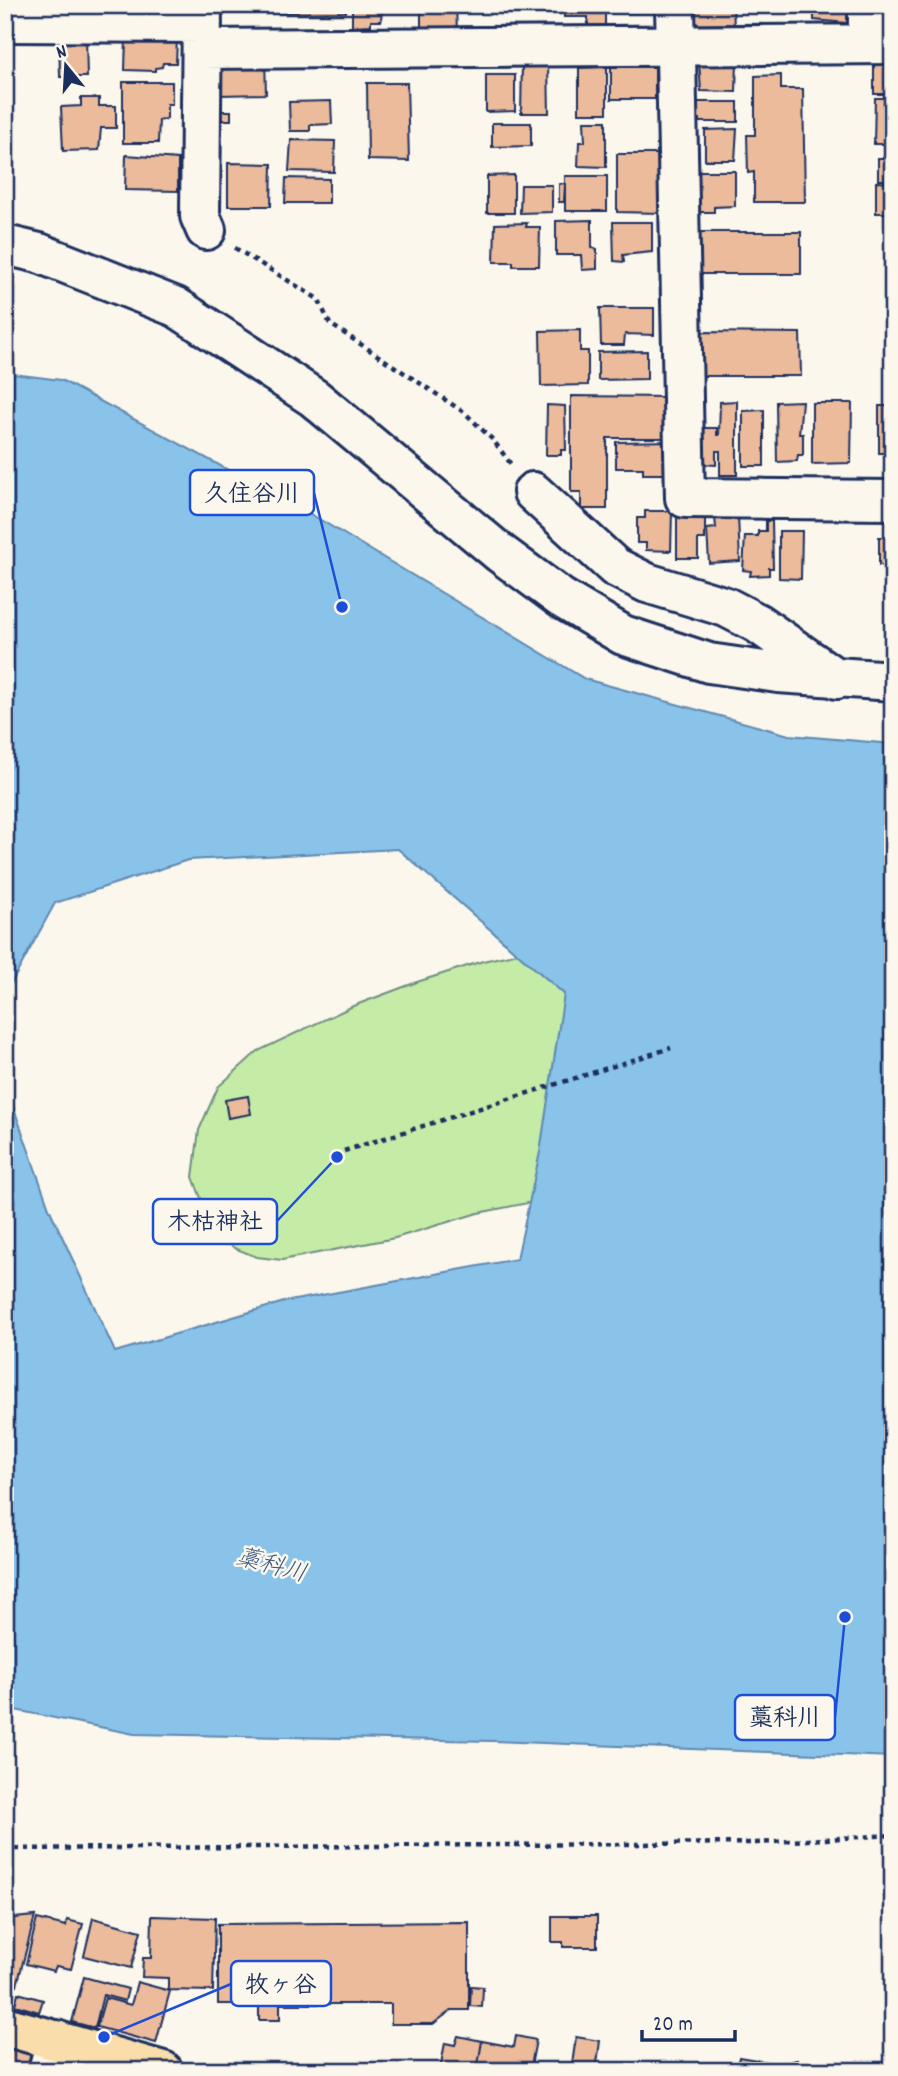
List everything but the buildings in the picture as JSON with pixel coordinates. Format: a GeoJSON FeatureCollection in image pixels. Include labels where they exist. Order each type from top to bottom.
{"type":"FeatureCollection","features":[{"type":"Feature","properties":{"kind":"main road"},"geometry":{"type":"LineString","coordinates":[[5,2026],[52,2056],[163,2071]]}},
{"type":"Feature","properties":{"kind":"street"},"geometry":{"type":"LineString","coordinates":[[675,5],[685,498],[893,500]]}},
{"type":"Feature","properties":{"kind":"street"},"geometry":{"type":"LineString","coordinates":[[5,22],[202,25],[674,44],[880,44],[868,5]]}},
{"type":"Feature","properties":{"kind":"street"},"geometry":{"type":"LineString","coordinates":[[202,25],[200,216],[206,230]]}},
{"type":"Feature","properties":{"kind":"street"},"geometry":{"type":"LineString","coordinates":[[5,245],[39,253],[176,307],[314,398],[500,553],[561,598],[623,635],[709,663],[837,678],[893,681]]}},
{"type":"Feature","properties":{"kind":"street"},"geometry":{"type":"LineString","coordinates":[[533,492],[615,567],[669,592],[726,607],[747,617],[837,678]]}},
{"type":"Feature","properties":{"kind":"path"},"geometry":{"type":"LineString","coordinates":[[206,230],[318,299],[330,324],[465,413],[494,440],[533,492]]}},
{"type":"Feature","properties":{"kind":"path"},"geometry":{"type":"LineString","coordinates":[[344,1151],[671,1048]]}},
{"type":"Feature","properties":{"kind":"path"},"geometry":{"type":"LineString","coordinates":[[5,1849],[756,1843],[893,1835]]}},
{"type":"Feature","properties":{"kind":"green space"},"geometry":{"type":"Polygon","coordinates":[[[536,949],[575,952],[543,1200],[478,1213],[395,1238],[282,1260],[257,1257],[234,1248],[211,1225],[193,1177],[199,1130],[218,1087],[258,1051],[353,1006],[417,982],[483,961],[536,949]]]}},
{"type":"Feature","properties":{"kind":"water"},"geometry":{"type":"Polygon","coordinates":[[[5,373],[61,380],[314,516],[585,679],[789,735],[893,744],[893,1757],[493,1741],[134,1734],[5,1708],[5,1083],[49,1208],[115,1352],[284,1302],[517,1259],[540,1152],[564,994],[398,849],[188,860],[55,903],[5,995],[5,373]]]}},
{"type":"Feature","properties":{"kind":"place","name":"久住谷川"},"geometry":{"type":"Point","coordinates":[342,607]}},
{"type":"Feature","properties":{"kind":"place","name":"木枯神社"},"geometry":{"type":"Point","coordinates":[337,1157]}},
{"type":"Feature","properties":{"kind":"place","name":"藁科川"},"geometry":{"type":"Point","coordinates":[845,1617]}},
{"type":"Feature","properties":{"kind":"place","name":"牧ヶ谷"},"geometry":{"type":"Point","coordinates":[104,2037]}}]}
